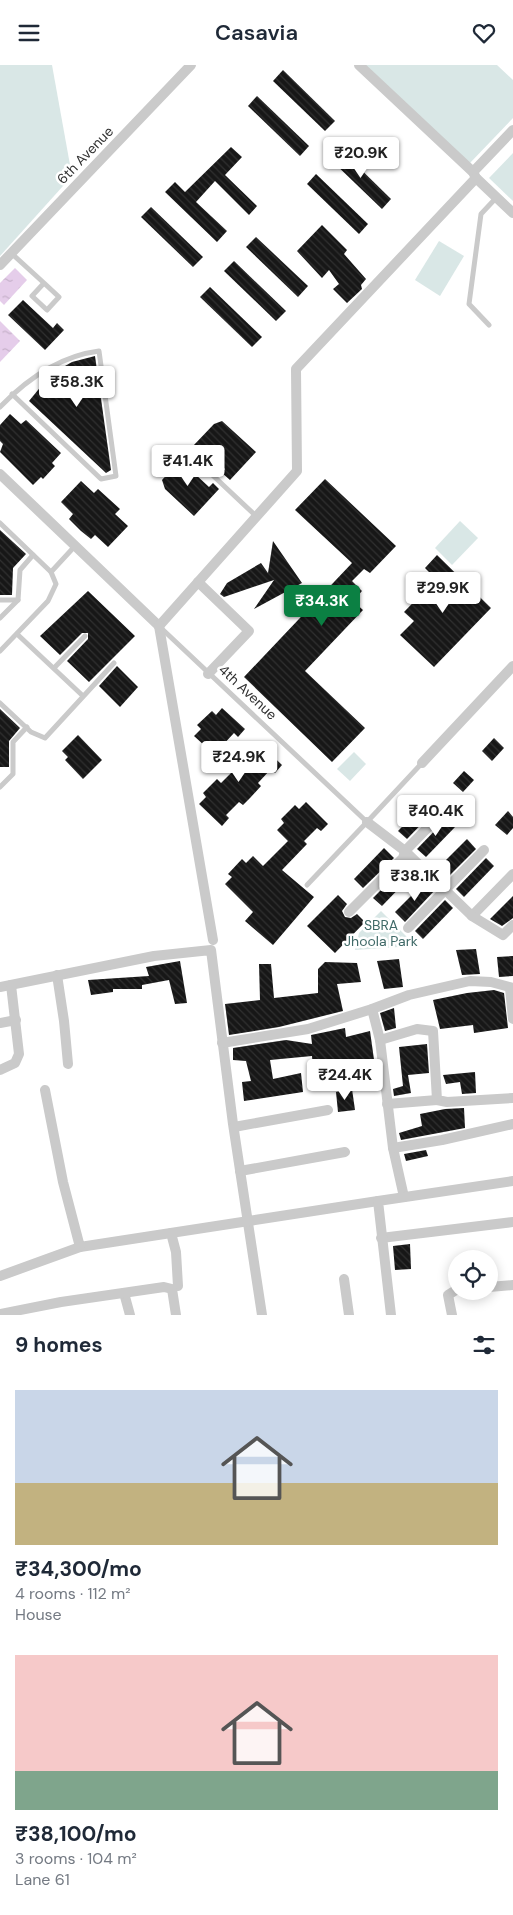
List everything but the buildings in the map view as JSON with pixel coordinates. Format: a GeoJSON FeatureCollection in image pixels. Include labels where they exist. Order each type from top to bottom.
{"type":"FeatureCollection","features":[{"type":"Feature","properties":{"kind":"street","name":"6th Avenue"},"geometry":{"type":"LineString","coordinates":[[0,265],[191,65]]}},
{"type":"Feature","properties":{"kind":"street"},"geometry":{"type":"LineString","coordinates":[[359,65],[513,213]]}},
{"type":"Feature","properties":{"kind":"street"},"geometry":{"type":"LineString","coordinates":[[212,940],[158,626],[297,471],[296,369],[513,130]]}},
{"type":"Feature","properties":{"kind":"street","name":"4th Avenue"},"geometry":{"type":"LineString","coordinates":[[0,474],[158,626]]}},
{"type":"Feature","properties":{"kind":"street"},"geometry":{"type":"LineString","coordinates":[[198,582],[249,631],[208,674]]}},
{"type":"Feature","properties":{"kind":"street"},"geometry":{"type":"LineString","coordinates":[[422,763],[513,666]]}},
{"type":"Feature","properties":{"kind":"street"},"geometry":{"type":"LineString","coordinates":[[349,912],[403,857],[405,851],[444,811]]}},
{"type":"Feature","properties":{"kind":"street"},"geometry":{"type":"LineString","coordinates":[[367,822],[405,851],[472,916],[503,935],[513,925]]}},
{"type":"Feature","properties":{"kind":"street"},"geometry":{"type":"LineString","coordinates":[[408,928],[484,850]]}},
{"type":"Feature","properties":{"kind":"street"},"geometry":{"type":"LineString","coordinates":[[472,916],[513,873]]}},
{"type":"Feature","properties":{"kind":"street"},"geometry":{"type":"LineString","coordinates":[[0,987],[154,956],[211,950],[222,1043],[262,1315]]}},
{"type":"Feature","properties":{"kind":"street"},"geometry":{"type":"LineString","coordinates":[[57,975],[68,1064]]}},
{"type":"Feature","properties":{"kind":"street"},"geometry":{"type":"LineString","coordinates":[[222,1043],[308,1029],[409,995],[470,981],[491,982],[512,988],[513,1019]]}},
{"type":"Feature","properties":{"kind":"street"},"geometry":{"type":"LineString","coordinates":[[0,1070],[15,1063],[19,1054],[11,985]]}},
{"type":"Feature","properties":{"kind":"street"},"geometry":{"type":"LineString","coordinates":[[372,1009],[380,1040],[393,1148],[404,1197]]}},
{"type":"Feature","properties":{"kind":"street"},"geometry":{"type":"LineString","coordinates":[[0,1023],[16,1020]]}},
{"type":"Feature","properties":{"kind":"street"},"geometry":{"type":"LineString","coordinates":[[380,1040],[417,1029],[433,1031],[437,1100]]}},
{"type":"Feature","properties":{"kind":"street"},"geometry":{"type":"LineString","coordinates":[[45,1091],[80,1247]]}},
{"type":"Feature","properties":{"kind":"street"},"geometry":{"type":"LineString","coordinates":[[387,1104],[437,1100],[447,1102],[513,1098]]}},
{"type":"Feature","properties":{"kind":"street"},"geometry":{"type":"LineString","coordinates":[[234,1127],[328,1111]]}},
{"type":"Feature","properties":{"kind":"street"},"geometry":{"type":"LineString","coordinates":[[393,1148],[442,1140],[513,1124]]}},
{"type":"Feature","properties":{"kind":"street"},"geometry":{"type":"LineString","coordinates":[[240,1171],[345,1152]]}},
{"type":"Feature","properties":{"kind":"street"},"geometry":{"type":"LineString","coordinates":[[0,1276],[80,1247],[513,1181]]}},
{"type":"Feature","properties":{"kind":"street"},"geometry":{"type":"LineString","coordinates":[[378,1201],[391,1315]]}},
{"type":"Feature","properties":{"kind":"street"},"geometry":{"type":"LineString","coordinates":[[381,1238],[513,1222]]}},
{"type":"Feature","properties":{"kind":"street"},"geometry":{"type":"LineString","coordinates":[[171,1233],[176,1252],[178,1286]]}},
{"type":"Feature","properties":{"kind":"street"},"geometry":{"type":"LineString","coordinates":[[344,1279],[349,1315]]}},
{"type":"Feature","properties":{"kind":"street"},"geometry":{"type":"LineString","coordinates":[[498,1286],[513,1285]]}},
{"type":"Feature","properties":{"kind":"street"},"geometry":{"type":"LineString","coordinates":[[0,1314],[61,1302],[170,1288],[174,1293],[176,1315]]}},
{"type":"Feature","properties":{"kind":"street"},"geometry":{"type":"LineString","coordinates":[[124,1293],[130,1315]]}},
{"type":"Feature","properties":{"kind":"street"},"geometry":{"type":"LineString","coordinates":[[449,1300],[452,1315]]}},
{"type":"Feature","properties":{"kind":"lane"},"geometry":{"type":"LineString","coordinates":[[489,325],[469,304],[481,214],[496,197]]}},
{"type":"Feature","properties":{"kind":"lane"},"geometry":{"type":"LineString","coordinates":[[11,253],[44,283],[59,297],[47,310],[32,296],[44,283]]}},
{"type":"Feature","properties":{"kind":"lane"},"geometry":{"type":"LineString","coordinates":[[0,407],[12,394],[66,358],[99,351],[116,476],[102,479],[12,394]]}},
{"type":"Feature","properties":{"kind":"lane"},"geometry":{"type":"LineString","coordinates":[[206,469],[256,516]]}},
{"type":"Feature","properties":{"kind":"lane"},"geometry":{"type":"LineString","coordinates":[[0,523],[51,571],[56,584],[48,601],[0,651]]}},
{"type":"Feature","properties":{"kind":"lane"},"geometry":{"type":"LineString","coordinates":[[51,571],[75,546]]}},
{"type":"Feature","properties":{"kind":"lane"},"geometry":{"type":"LineString","coordinates":[[0,618],[18,600],[20,570],[33,555]]}},
{"type":"Feature","properties":{"kind":"lane"},"geometry":{"type":"LineString","coordinates":[[0,600],[18,600]]}},
{"type":"Feature","properties":{"kind":"lane","name":"4th Avenue"},"geometry":{"type":"LineString","coordinates":[[158,626],[367,822]]}},
{"type":"Feature","properties":{"kind":"lane"},"geometry":{"type":"LineString","coordinates":[[17,634],[83,696]]}},
{"type":"Feature","properties":{"kind":"lane"},"geometry":{"type":"LineString","coordinates":[[54,668],[85,636]]}},
{"type":"Feature","properties":{"kind":"lane"},"geometry":{"type":"LineString","coordinates":[[0,703],[36,735],[45,738],[114,663]]}},
{"type":"Feature","properties":{"kind":"lane"},"geometry":{"type":"LineString","coordinates":[[0,787],[13,774],[13,742],[27,727]]}},
{"type":"Feature","properties":{"kind":"lane"},"geometry":{"type":"LineString","coordinates":[[307,885],[422,763]]}},
{"type":"Feature","properties":{"kind":"green space"},"geometry":{"type":"Polygon","coordinates":[[[0,65],[52,65],[72,176],[0,256],[0,65]]]}},
{"type":"Feature","properties":{"kind":"green space"},"geometry":{"type":"Polygon","coordinates":[[[365,65],[497,65],[513,80],[513,118],[469,164],[365,65]]]}},
{"type":"Feature","properties":{"kind":"green space"},"geometry":{"type":"Polygon","coordinates":[[[513,153],[513,201],[489,178],[513,153]]]}},
{"type":"Feature","properties":{"kind":"green space"},"geometry":{"type":"Polygon","coordinates":[[[439,241],[464,256],[440,296],[415,280],[439,241]]]}},
{"type":"Feature","properties":{"kind":"green space"},"geometry":{"type":"Polygon","coordinates":[[[460,521],[478,538],[452,565],[435,548],[460,521]]]}},
{"type":"Feature","properties":{"kind":"green space"},"geometry":{"type":"Polygon","coordinates":[[[354,752],[366,764],[350,781],[337,769],[354,752]]]}},
{"type":"Feature","properties":{"kind":"green space","name":"SBRA Jhoola Park"},"geometry":{"type":"Polygon","coordinates":[[[381,911],[408,938],[399,947],[355,950],[359,933],[381,911]]]}},
{"type":"Feature","properties":{"kind":"water"},"geometry":{"type":"Polygon","coordinates":[[[15,268],[27,280],[4,305],[0,301],[0,283],[15,268]]]}},
{"type":"Feature","properties":{"kind":"water"},"geometry":{"type":"Polygon","coordinates":[[[0,321],[20,341],[0,362],[0,321]]]}}]}
